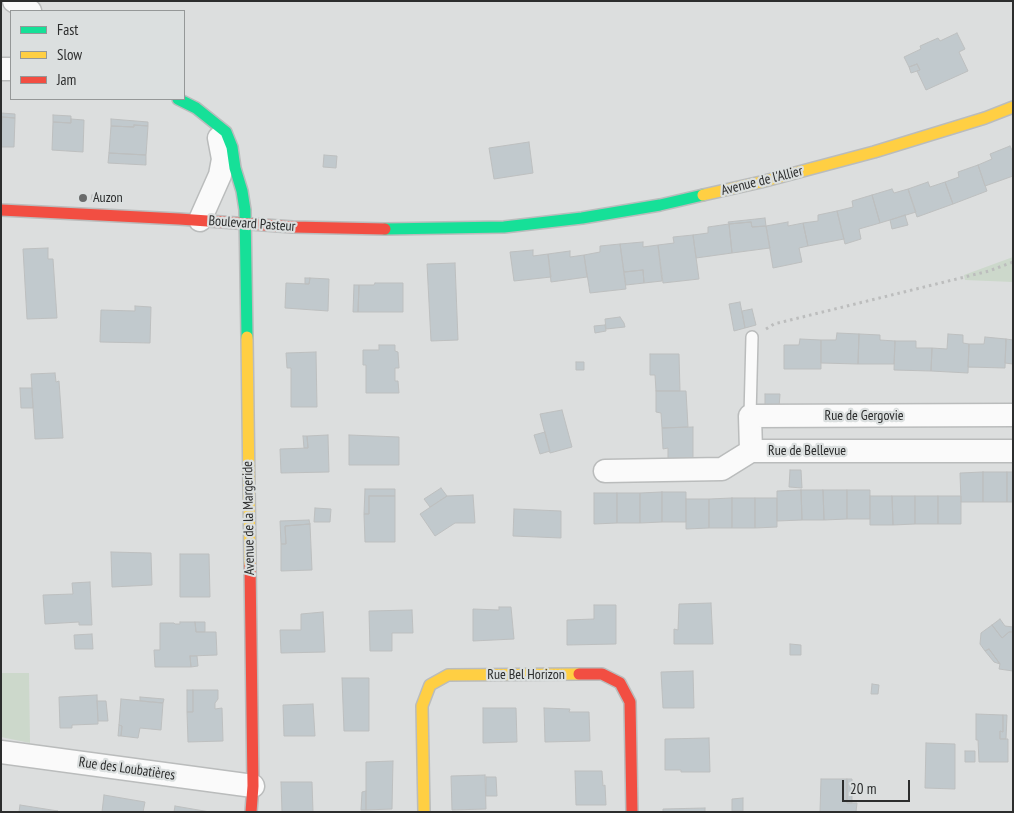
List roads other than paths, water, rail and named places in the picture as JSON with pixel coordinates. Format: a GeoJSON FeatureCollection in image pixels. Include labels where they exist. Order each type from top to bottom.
{"type":"FeatureCollection","features":[{"type":"Feature","properties":{"kind":"street"},"geometry":{"type":"LineString","coordinates":[[14,1],[28,10]]}},
{"type":"Feature","properties":{"kind":"street","name":"Avenue de la Margeride"},"geometry":{"type":"LineString","coordinates":[[180,100],[196,108],[226,132],[232,147],[235,168],[242,191],[245,223],[253,786],[251,812]]}},
{"type":"Feature","properties":{"kind":"street","name":"Avenue de l'Allier"},"geometry":{"type":"LineString","coordinates":[[504,227],[582,218],[660,205],[761,182],[874,152],[985,118],[1013,107]]}},
{"type":"Feature","properties":{"kind":"street"},"geometry":{"type":"LineString","coordinates":[[200,220],[220,175],[223,159],[220,141],[212,121]]}},
{"type":"Feature","properties":{"kind":"street","name":"Boulevard Pasteur"},"geometry":{"type":"LineString","coordinates":[[1,210],[200,220],[293,227],[404,230],[504,227]]}},
{"type":"Feature","properties":{"kind":"street","name":"Rue de Gergovie"},"geometry":{"type":"LineString","coordinates":[[750,416],[1013,415]]}},
{"type":"Feature","properties":{"kind":"street"},"geometry":{"type":"LineString","coordinates":[[750,416],[751,451]]}},
{"type":"Feature","properties":{"kind":"street","name":"Rue de Bellevue"},"geometry":{"type":"LineString","coordinates":[[605,470],[722,469],[751,451],[1013,451]]}},
{"type":"Feature","properties":{"kind":"street","name":"Rue Bel Horizon"},"geometry":{"type":"LineString","coordinates":[[424,812],[422,706],[430,685],[448,675],[602,674],[620,683],[630,702],[632,812]]}},
{"type":"Feature","properties":{"kind":"street","name":"Rue des Loubatières"},"geometry":{"type":"LineString","coordinates":[[1,752],[253,786]]}},
{"type":"Feature","properties":{"kind":"lane"},"geometry":{"type":"LineString","coordinates":[[750,416],[752,337]]}},
{"type":"Feature","properties":{"kind":"place","name":"Auzon"},"geometry":{"type":"Point","coordinates":[83,198]}}]}
